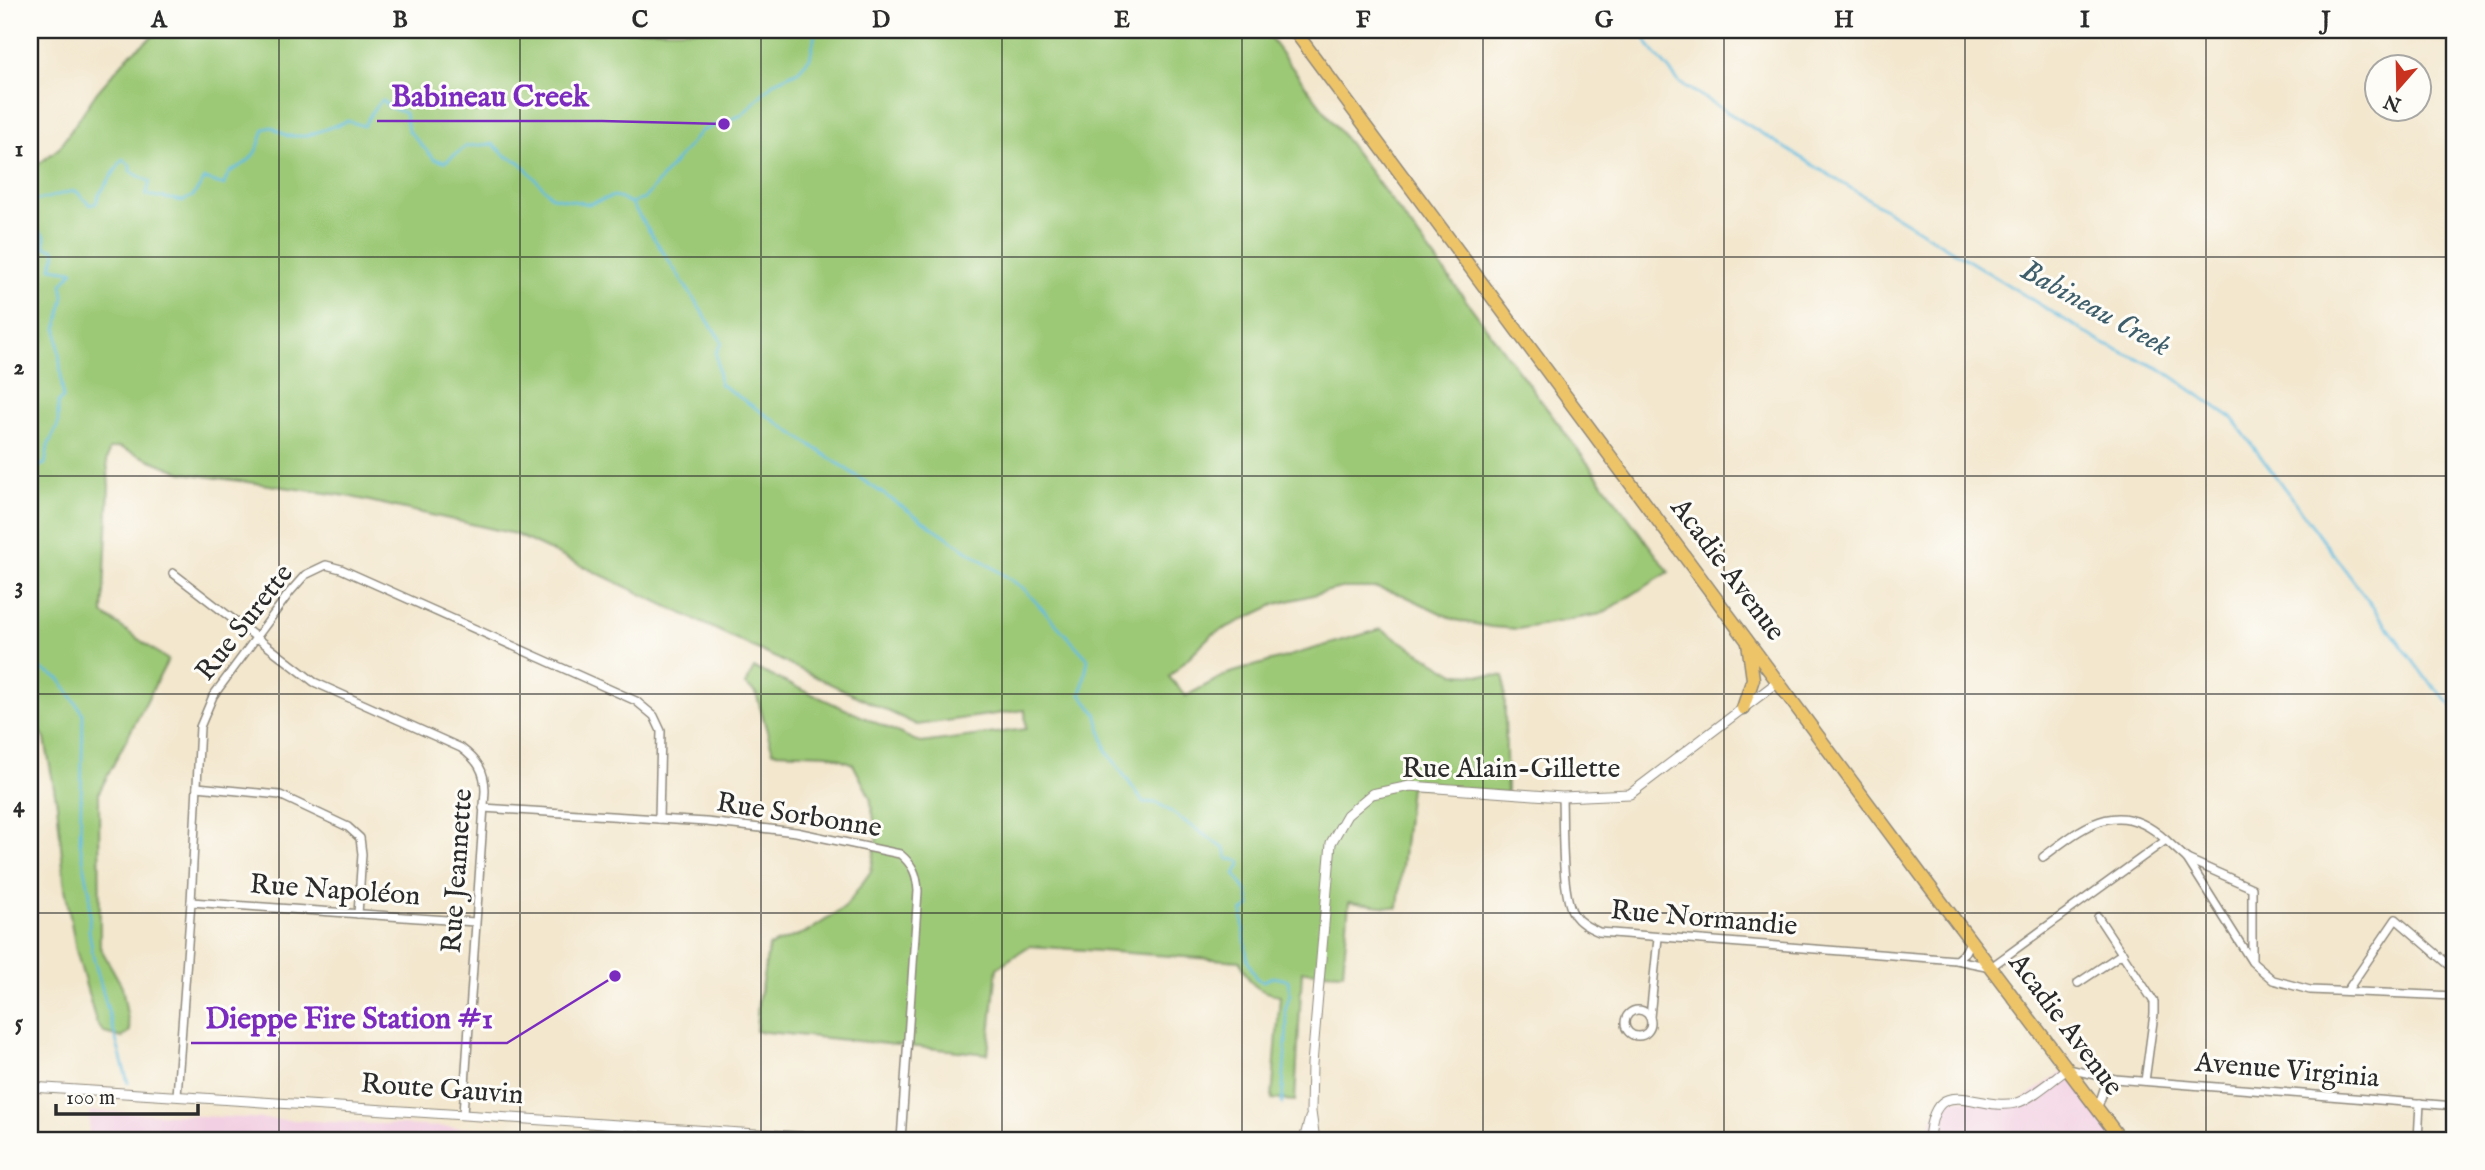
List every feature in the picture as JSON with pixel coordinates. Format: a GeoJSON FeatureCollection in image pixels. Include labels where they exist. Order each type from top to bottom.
{"type":"FeatureCollection","features":[{"type":"Feature","properties":{"kind":"main road","name":"Acadie Avenue"},"geometry":{"type":"LineString","coordinates":[[1294,30],[2121,1140]]}},
{"type":"Feature","properties":{"kind":"main road"},"geometry":{"type":"LineString","coordinates":[[1743,708],[1753,679],[1748,639]]}},
{"type":"Feature","properties":{"kind":"street","name":"Rue Surette"},"geometry":{"type":"LineString","coordinates":[[177,1096],[200,727],[213,696],[305,575],[326,565],[341,569],[636,701],[654,716],[661,731],[659,820]]}},
{"type":"Feature","properties":{"kind":"street","name":"Rue Jeannette"},"geometry":{"type":"LineString","coordinates":[[173,573],[314,682],[461,748],[477,760],[485,777],[463,1114]]}},
{"type":"Feature","properties":{"kind":"street","name":"Rue Alain-Gillette"},"geometry":{"type":"LineString","coordinates":[[1315,1140],[1311,1112],[1312,1064],[1331,843],[1347,815],[1372,794],[1410,786],[1562,797],[1630,794],[1779,681]]}},
{"type":"Feature","properties":{"kind":"street"},"geometry":{"type":"LineString","coordinates":[[197,787],[280,795],[348,827],[360,838],[362,854],[358,914]]}},
{"type":"Feature","properties":{"kind":"street","name":"Rue Normandie"},"geometry":{"type":"LineString","coordinates":[[1562,797],[1566,884],[1571,911],[1581,923],[1598,932],[1956,960],[1991,967]]}},
{"type":"Feature","properties":{"kind":"street","name":"Rue Sorbonne"},"geometry":{"type":"LineString","coordinates":[[483,808],[796,832],[900,853],[910,862],[918,876],[901,1140]]}},
{"type":"Feature","properties":{"kind":"street"},"geometry":{"type":"LineString","coordinates":[[2043,857],[2085,827],[2106,820],[2126,819],[2142,822],[2187,859],[2252,888],[2252,962]]}},
{"type":"Feature","properties":{"kind":"street"},"geometry":{"type":"LineString","coordinates":[[1991,967],[2165,840]]}},
{"type":"Feature","properties":{"kind":"street"},"geometry":{"type":"LineString","coordinates":[[2187,859],[2252,962],[2266,975],[2281,983],[2310,990],[2455,996]]}},
{"type":"Feature","properties":{"kind":"street","name":"Rue Napoléon"},"geometry":{"type":"LineString","coordinates":[[191,902],[475,922]]}},
{"type":"Feature","properties":{"kind":"street"},"geometry":{"type":"LineString","coordinates":[[2098,917],[2154,1002],[2145,1081]]}},
{"type":"Feature","properties":{"kind":"street"},"geometry":{"type":"LineString","coordinates":[[2347,991],[2396,919],[2455,970]]}},
{"type":"Feature","properties":{"kind":"street"},"geometry":{"type":"LineString","coordinates":[[1650,1017],[1658,938]]}},
{"type":"Feature","properties":{"kind":"street"},"geometry":{"type":"LineString","coordinates":[[1956,960],[1969,948],[1971,939]]}},
{"type":"Feature","properties":{"kind":"street"},"geometry":{"type":"LineString","coordinates":[[2078,983],[2123,953]]}},
{"type":"Feature","properties":{"kind":"street"},"geometry":{"type":"LineString","coordinates":[[1929,1140],[1930,1120],[1936,1108],[1949,1099],[1964,1098],[2007,1104],[2019,1102],[2067,1069]]}},
{"type":"Feature","properties":{"kind":"street","name":"Avenue Virginia"},"geometry":{"type":"LineString","coordinates":[[2067,1069],[2115,1079],[2455,1106]]}},
{"type":"Feature","properties":{"kind":"street"},"geometry":{"type":"LineString","coordinates":[[2097,1109],[2102,1093],[2115,1079]]}},
{"type":"Feature","properties":{"kind":"street","name":"Route Gauvin"},"geometry":{"type":"LineString","coordinates":[[30,1087],[851,1140]]}},
{"type":"Feature","properties":{"kind":"street"},"geometry":{"type":"LineString","coordinates":[[2418,1140],[2420,1103]]}},
{"type":"Feature","properties":{"kind":"street","name":"Rue Alain-Gillette"},"geometry":{"type":"LineString","coordinates":[[1304,1140],[1311,1112]]}},
{"type":"Feature","properties":{"kind":"shaded area"},"geometry":{"type":"Polygon","coordinates":[[[2067,1069],[2121,1140],[1929,1140],[1934,1113],[1949,1099],[2019,1102],[2067,1069]]]}},
{"type":"Feature","properties":{"kind":"shaded area"},"geometry":{"type":"Polygon","coordinates":[[[90,1111],[489,1129],[491,1140],[88,1140],[90,1111]]]}},
{"type":"Feature","properties":{"kind":"green space"},"geometry":{"type":"Polygon","coordinates":[[[168,30],[1264,30],[1669,572],[1601,614],[1518,629],[1455,620],[1403,595],[1376,588],[1341,588],[1276,604],[1211,635],[1169,677],[1186,696],[1227,674],[1381,629],[1455,674],[1504,676],[1507,793],[1410,786],[1398,908],[1349,902],[1343,973],[1302,971],[1295,1101],[1272,1099],[1280,995],[1264,992],[1254,985],[1240,961],[1029,946],[997,968],[988,1054],[756,1031],[758,1003],[769,946],[809,931],[845,907],[871,871],[877,837],[870,797],[853,764],[828,754],[773,752],[756,693],[745,685],[754,668],[921,743],[1026,729],[1025,710],[917,725],[515,534],[347,496],[183,473],[119,447],[109,449],[103,614],[168,660],[99,792],[100,947],[122,986],[130,1031],[122,1038],[104,1033],[96,1022],[76,950],[65,888],[57,804],[45,739],[30,714],[30,171],[59,148],[97,92],[130,54],[155,35],[168,30]]]}},
{"type":"Feature","properties":{"kind":"waterway","name":"Babineau Creek"},"geometry":{"type":"LineString","coordinates":[[631,203],[644,199],[701,131],[742,115],[774,82],[798,71],[810,58],[816,30]]}},
{"type":"Feature","properties":{"kind":"waterway","name":"Babineau Creek"},"geometry":{"type":"LineString","coordinates":[[1641,30],[1648,45],[1680,83],[2104,344],[2161,369],[2232,418],[2425,677],[2455,709]]}},
{"type":"Feature","properties":{"kind":"waterway"},"geometry":{"type":"LineString","coordinates":[[30,470],[45,464],[48,446],[58,425],[58,402],[63,398],[57,329],[64,297],[62,284],[73,271],[51,268],[56,254],[54,249],[45,247],[45,236],[31,226],[33,200],[76,191],[90,205],[96,203],[123,159],[130,165],[130,171],[150,182],[146,195],[183,201],[193,196],[205,179],[224,185],[229,174],[253,155],[264,129],[272,127],[287,136],[306,136],[348,121],[364,126],[382,100],[389,107],[405,113],[408,130],[434,159],[445,162],[467,146],[493,144],[506,156],[520,162],[552,197],[589,204],[614,196],[631,203],[722,342],[716,353],[720,384],[1023,588],[1088,659],[1081,695],[1096,713],[1106,750],[1143,802],[1158,803],[1225,849],[1228,859],[1241,863],[1235,874],[1247,892],[1250,906],[1242,912],[1247,959],[1257,979],[1263,981],[1273,977],[1288,980],[1290,994],[1285,1010],[1287,1025],[1282,1104]]}},
{"type":"Feature","properties":{"kind":"waterway","name":"Babineau Creek"},"geometry":{"type":"LineString","coordinates":[[30,663],[60,679],[83,714],[80,843],[90,894],[89,930],[93,956],[128,1083]]}},
{"type":"Feature","properties":{"kind":"place","name":"Babineau Creek"},"geometry":{"type":"Point","coordinates":[724,124]}},
{"type":"Feature","properties":{"kind":"place","name":"Dieppe Fire Station #1"},"geometry":{"type":"Point","coordinates":[615,976]}}]}
